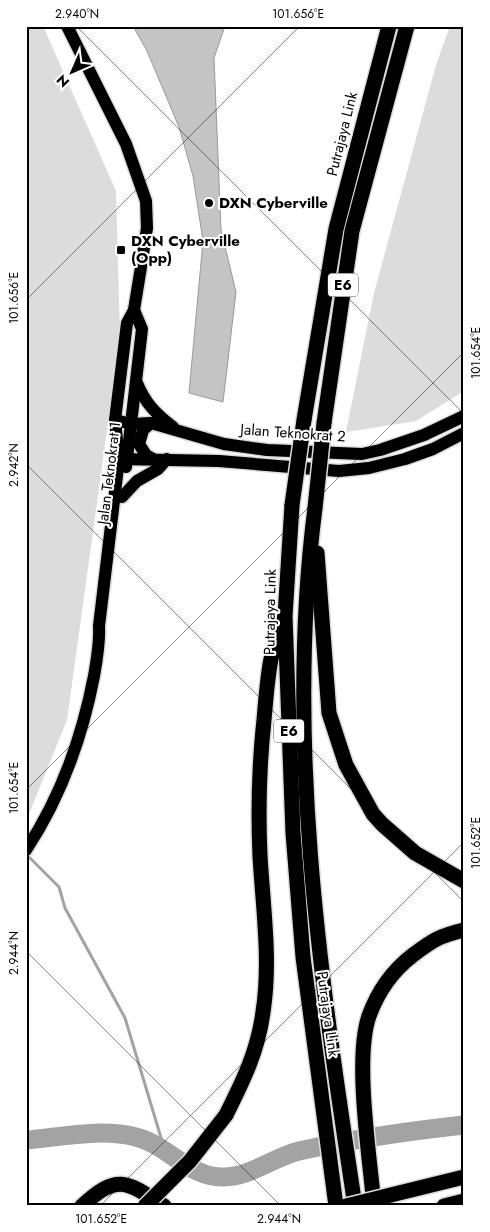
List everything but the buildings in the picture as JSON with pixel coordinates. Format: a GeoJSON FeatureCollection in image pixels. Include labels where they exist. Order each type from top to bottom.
{"type":"FeatureCollection","features":[{"type":"Feature","properties":{"kind":"highway","name":"Putrajaya Link"},"geometry":{"type":"LineString","coordinates":[[336,1206],[303,957],[293,833],[284,616],[292,505],[304,420],[336,229],[388,26]]}},
{"type":"Feature","properties":{"kind":"highway","name":"Putrajaya Link"},"geometry":{"type":"LineString","coordinates":[[355,1206],[322,959],[309,835],[303,718],[311,538],[324,423],[352,231],[407,26]]}},
{"type":"Feature","properties":{"kind":"highway"},"geometry":{"type":"LineString","coordinates":[[311,538],[318,556],[329,713],[346,765],[373,814],[382,824],[415,853],[464,881]]}},
{"type":"Feature","properties":{"kind":"highway"},"geometry":{"type":"LineString","coordinates":[[145,1206],[190,1161],[226,1115],[250,1068],[263,1012],[266,940],[260,855],[258,775],[264,709],[275,636],[284,616]]}},
{"type":"Feature","properties":{"kind":"highway"},"geometry":{"type":"LineString","coordinates":[[374,1206],[363,1057],[369,1017],[384,985],[400,965],[441,936],[464,930]]}},
{"type":"Feature","properties":{"kind":"highway"},"geometry":{"type":"LineString","coordinates":[[346,1206],[464,1177]]}},
{"type":"Feature","properties":{"kind":"highway"},"geometry":{"type":"LineString","coordinates":[[82,1206],[101,1188],[122,1183],[134,1186],[164,1206]]}},
{"type":"Feature","properties":{"kind":"highway"},"geometry":{"type":"LineString","coordinates":[[444,1206],[464,1201]]}},
{"type":"Feature","properties":{"kind":"main road","name":"Jalan Teknokrat 1"},"geometry":{"type":"LineString","coordinates":[[67,26],[126,144],[146,201],[147,228],[134,310],[127,323],[115,420],[123,460],[122,497],[106,628],[100,639]]}},
{"type":"Feature","properties":{"kind":"main road","name":"Jalan Teknokrat 1"},"geometry":{"type":"LineString","coordinates":[[26,850],[66,777],[80,734],[100,639],[99,626],[123,460],[132,424],[137,384],[142,329],[134,310]]}},
{"type":"Feature","properties":{"kind":"main road"},"geometry":{"type":"LineString","coordinates":[[137,384],[144,399],[151,408],[179,432]]}},
{"type":"Feature","properties":{"kind":"main road","name":"Jalan Teknokrat 2"},"geometry":{"type":"LineString","coordinates":[[115,420],[132,424],[151,423],[224,444],[267,450],[362,454],[424,435],[464,416]]}},
{"type":"Feature","properties":{"kind":"main road"},"geometry":{"type":"LineString","coordinates":[[151,423],[143,430],[138,444],[146,455],[153,459]]}},
{"type":"Feature","properties":{"kind":"main road"},"geometry":{"type":"LineString","coordinates":[[123,460],[167,459],[339,471],[368,468],[405,459],[433,449],[464,433]]}},
{"type":"Feature","properties":{"kind":"main road"},"geometry":{"type":"LineString","coordinates":[[122,497],[137,481],[158,469],[167,459]]}},
{"type":"Feature","properties":{"kind":"shaded area"},"geometry":{"type":"Polygon","coordinates":[[[26,26],[43,26],[116,191],[120,336],[67,720],[29,814],[26,813],[26,26]]]}},
{"type":"Feature","properties":{"kind":"shaded area"},"geometry":{"type":"Polygon","coordinates":[[[450,26],[464,26],[464,391],[416,421],[346,432],[374,293],[436,65],[450,26]]]}},
{"type":"Feature","properties":{"kind":"waterway"},"geometry":{"type":"LineString","coordinates":[[26,854],[59,887],[65,908],[125,1018],[165,1151]]}},
{"type":"Feature","properties":{"kind":"waterway"},"geometry":{"type":"LineString","coordinates":[[26,1140],[95,1133],[122,1134],[148,1141],[200,1172],[211,1176],[224,1177],[243,1174],[299,1151],[381,1136],[464,1125]]}},
{"type":"Feature","properties":{"kind":"place","name":"DXN Cyberville"},"geometry":{"type":"Point","coordinates":[209,203]}},
{"type":"Feature","properties":{"kind":"place","name":"DXN Cyberville (Opp)"},"geometry":{"type":"Point","coordinates":[121,250]}}]}
